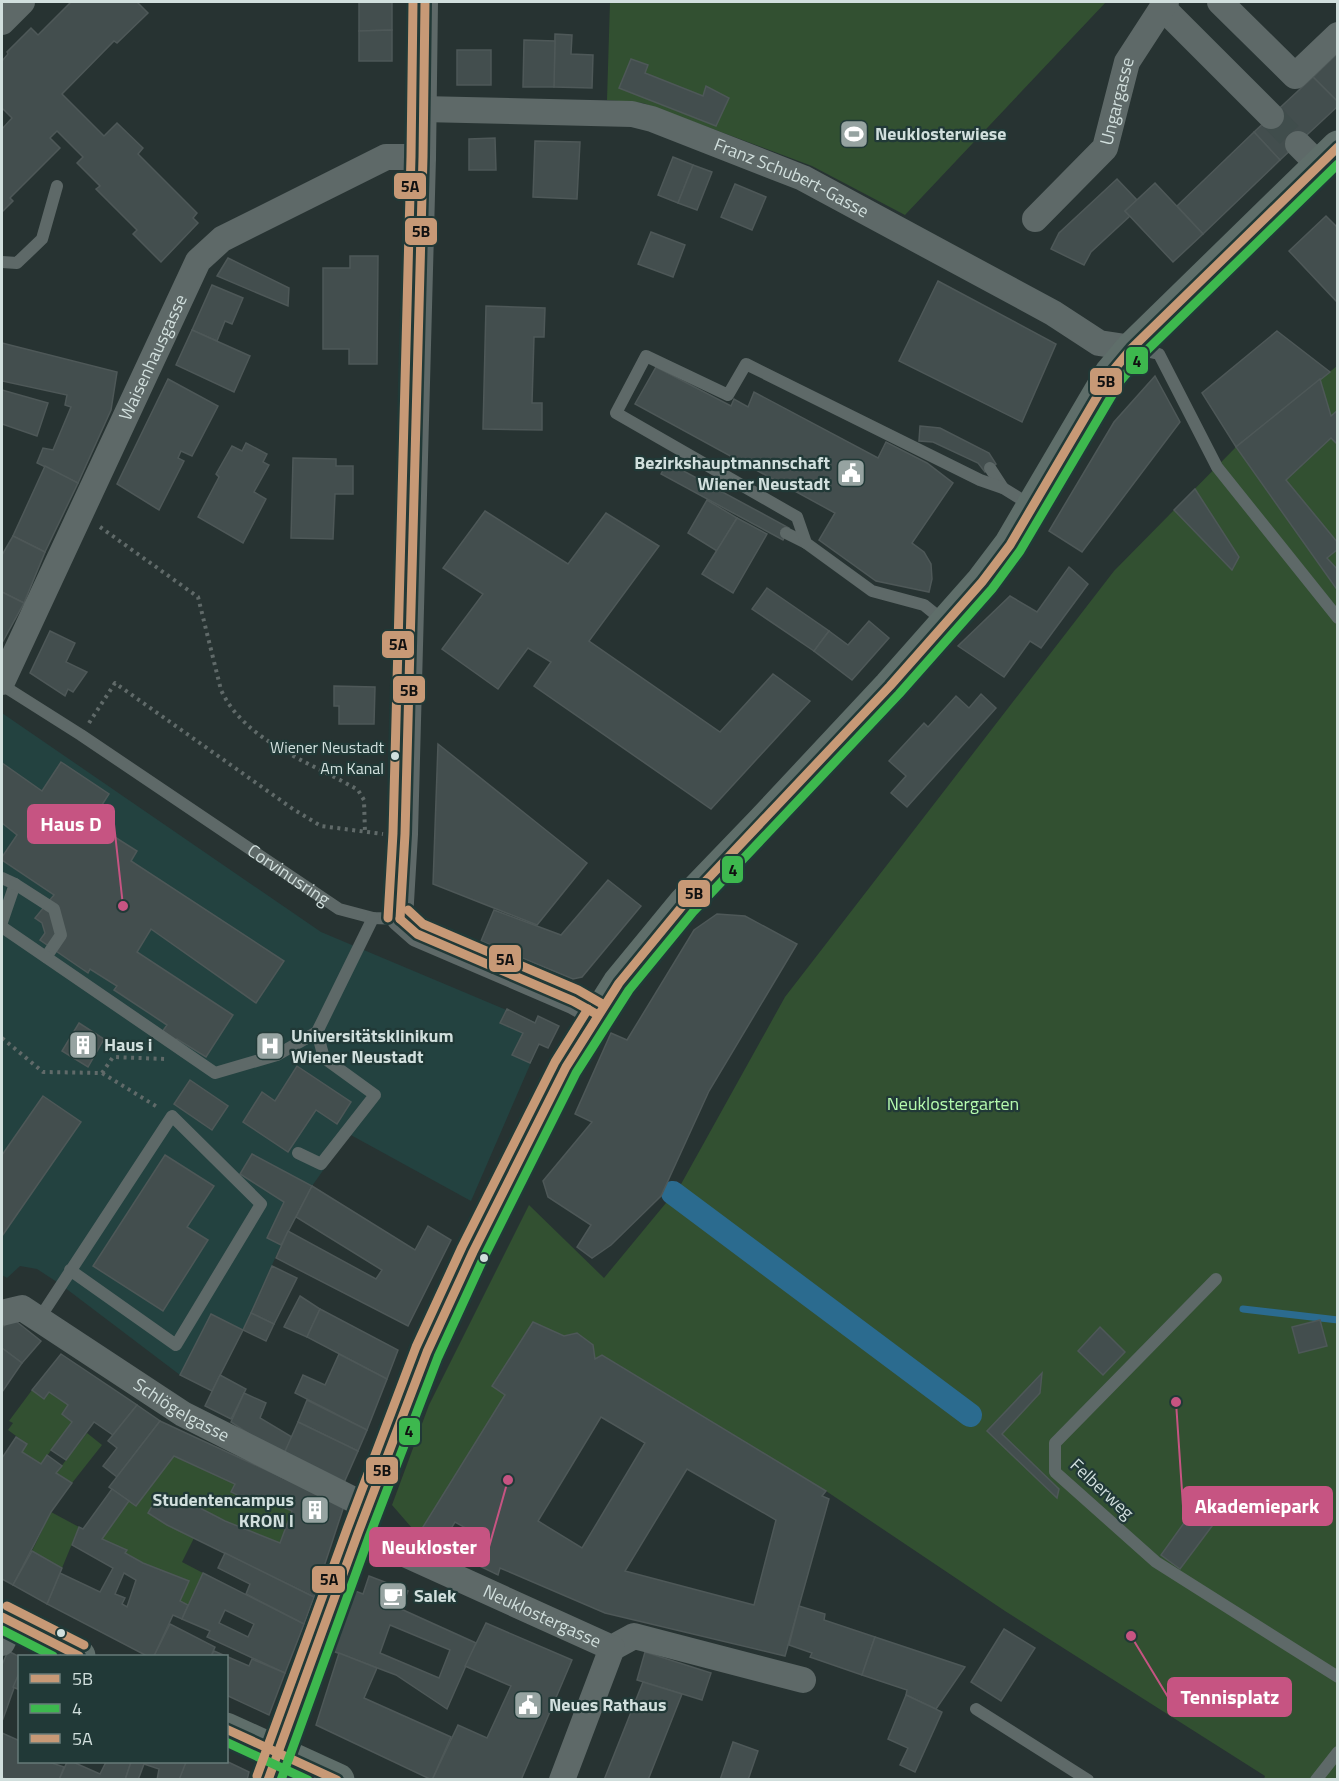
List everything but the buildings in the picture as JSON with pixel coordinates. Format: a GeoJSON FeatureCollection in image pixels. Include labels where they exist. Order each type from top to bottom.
{"type":"FeatureCollection","features":[{"type":"Feature","properties":{"kind":"main road"},"geometry":{"type":"LineString","coordinates":[[273,1766],[427,1352],[468,1262],[566,1067],[598,1015],[619,983],[684,904],[778,806],[989,573],[1010,545],[1111,373],[1318,152]]}},
{"type":"Feature","properties":{"kind":"main road"},"geometry":{"type":"LineString","coordinates":[[5,1627],[76,1655]]}},
{"type":"Feature","properties":{"kind":"main road"},"geometry":{"type":"LineString","coordinates":[[228,1731],[273,1766],[338,1779]]}},
{"type":"Feature","properties":{"kind":"street"},"geometry":{"type":"LineString","coordinates":[[2,22],[22,2]]}},
{"type":"Feature","properties":{"kind":"street"},"geometry":{"type":"LineString","coordinates":[[425,2],[405,834],[400,919],[417,934],[573,1001],[598,1015]]}},
{"type":"Feature","properties":{"kind":"street"},"geometry":{"type":"LineString","coordinates":[[1220,2],[1294,76],[1338,35]]}},
{"type":"Feature","properties":{"kind":"street"},"geometry":{"type":"LineString","coordinates":[[1164,5],[1271,116]]}},
{"type":"Feature","properties":{"kind":"street","name":"Ungargasse"},"geometry":{"type":"LineString","coordinates":[[1035,219],[1105,148],[1127,62],[1164,5]]}},
{"type":"Feature","properties":{"kind":"street","name":"Franz Schubert-Gasse"},"geometry":{"type":"LineString","coordinates":[[423,109],[632,114],[652,119],[803,178],[1053,313],[1099,343],[1132,348]]}},
{"type":"Feature","properties":{"kind":"street","name":"Waisenhausgasse"},"geometry":{"type":"LineString","coordinates":[[2,683],[198,261],[222,239],[386,157],[423,157]]}},
{"type":"Feature","properties":{"kind":"street","name":"Schlögelgasse"},"geometry":{"type":"LineString","coordinates":[[2,1313],[22,1308],[183,1414],[363,1520]]}},
{"type":"Feature","properties":{"kind":"street","name":"Neuklostergasse"},"geometry":{"type":"LineString","coordinates":[[363,1520],[612,1648],[634,1636],[803,1680]]}},
{"type":"Feature","properties":{"kind":"street"},"geometry":{"type":"LineString","coordinates":[[562,1779],[612,1648]]}},
{"type":"Feature","properties":{"kind":"lane"},"geometry":{"type":"LineString","coordinates":[[2,262],[17,263],[42,239],[57,186]]}},
{"type":"Feature","properties":{"kind":"lane"},"geometry":{"type":"LineString","coordinates":[[1132,348],[1159,354],[1217,467],[1338,618]]}},
{"type":"Feature","properties":{"kind":"lane"},"geometry":{"type":"LineString","coordinates":[[806,543],[797,517],[616,413],[646,356],[728,395],[746,364],[980,480],[1003,488],[1033,507]]}},
{"type":"Feature","properties":{"kind":"lane"},"geometry":{"type":"LineString","coordinates":[[990,468],[1003,488]]}},
{"type":"Feature","properties":{"kind":"lane"},"geometry":{"type":"LineString","coordinates":[[786,534],[806,543],[872,591],[924,605],[946,623]]}},
{"type":"Feature","properties":{"kind":"lane","name":"Corvinusring"},"geometry":{"type":"LineString","coordinates":[[2,683],[339,909],[373,918],[400,919]]}},
{"type":"Feature","properties":{"kind":"lane"},"geometry":{"type":"LineString","coordinates":[[2,878],[54,909],[61,935],[46,957]]}},
{"type":"Feature","properties":{"kind":"lane"},"geometry":{"type":"LineString","coordinates":[[2,922],[15,884]]}},
{"type":"Feature","properties":{"kind":"lane"},"geometry":{"type":"LineString","coordinates":[[2,927],[215,1073],[277,1054],[316,1032],[373,918]]}},
{"type":"Feature","properties":{"kind":"lane"},"geometry":{"type":"LineString","coordinates":[[298,1153],[321,1164],[375,1095],[324,1058],[316,1032]]}},
{"type":"Feature","properties":{"kind":"lane"},"geometry":{"type":"LineString","coordinates":[[39,1319],[70,1270],[172,1116],[261,1204],[176,1345],[70,1270]]}},
{"type":"Feature","properties":{"kind":"lane","name":"Felberweg"},"geometry":{"type":"LineString","coordinates":[[1216,1279],[1055,1443],[1055,1472],[1156,1562],[1338,1677]]}},
{"type":"Feature","properties":{"kind":"lane"},"geometry":{"type":"LineString","coordinates":[[976,1709],[1088,1779]]}},
{"type":"Feature","properties":{"kind":"lane"},"geometry":{"type":"LineString","coordinates":[[1316,1779],[1338,1752]]}},
{"type":"Feature","properties":{"kind":"path"},"geometry":{"type":"LineString","coordinates":[[80,514],[198,597],[221,690],[226,701],[251,728],[271,744],[358,790],[364,800],[365,833]]}},
{"type":"Feature","properties":{"kind":"path"},"geometry":{"type":"LineString","coordinates":[[81,735],[115,683],[293,809],[321,826],[387,834]]}},
{"type":"Feature","properties":{"kind":"path"},"geometry":{"type":"LineString","coordinates":[[2,1038],[43,1072],[102,1073],[172,1116]]}},
{"type":"Feature","properties":{"kind":"path"},"geometry":{"type":"LineString","coordinates":[[102,1073],[113,1057],[159,1060]]}},
{"type":"Feature","properties":{"kind":"shaded area","name":"Universitätsklinikum Wiener Neustadt"},"geometry":{"type":"Polygon","coordinates":[[[2,713],[321,932],[535,1022],[538,1016],[559,1026],[548,1048],[539,1044],[471,1201],[349,1134],[312,1186],[281,1245],[243,1330],[211,1314],[180,1375],[37,1269],[20,1266],[7,1278],[2,1275],[2,713]]]}},
{"type":"Feature","properties":{"kind":"green space","name":"Neuklosterwiese"},"geometry":{"type":"Polygon","coordinates":[[[610,2],[1106,2],[905,215],[812,166],[643,103],[607,100],[610,2]]]}},
{"type":"Feature","properties":{"kind":"green space","name":"Neuklostergarten"},"geometry":{"type":"Polygon","coordinates":[[[1337,366],[1337,1779],[1264,1779],[1265,1776],[1005,1611],[826,1491],[602,1355],[595,1359],[593,1345],[577,1333],[564,1336],[533,1323],[492,1386],[505,1395],[418,1535],[392,1505],[429,1405],[529,1205],[604,1278],[680,1186],[785,997],[1114,571],[1236,447],[1337,366]]]}},
{"type":"Feature","properties":{"kind":"green space"},"geometry":{"type":"Polygon","coordinates":[[[32,1390],[44,1399],[49,1392],[68,1405],[62,1414],[72,1422],[41,1464],[22,1452],[27,1444],[8,1430],[13,1423],[9,1421],[32,1390]]]}},
{"type":"Feature","properties":{"kind":"green space"},"geometry":{"type":"Polygon","coordinates":[[[87,1433],[102,1445],[72,1483],[56,1473],[87,1433]]]}},
{"type":"Feature","properties":{"kind":"green space"},"geometry":{"type":"Polygon","coordinates":[[[174,1456],[235,1484],[232,1493],[253,1503],[257,1495],[292,1511],[280,1543],[225,1521],[180,1497],[175,1508],[157,1498],[149,1513],[194,1538],[182,1562],[203,1573],[188,1605],[180,1601],[189,1581],[143,1563],[125,1553],[126,1550],[102,1539],[129,1501],[174,1456]]]}},
{"type":"Feature","properties":{"kind":"green space"},"geometry":{"type":"Polygon","coordinates":[[[51,1512],[79,1527],[62,1568],[32,1551],[51,1512]]]}},
{"type":"Feature","properties":{"kind":"waterway"},"geometry":{"type":"LineString","coordinates":[[673,1193],[970,1415]]}},
{"type":"Feature","properties":{"kind":"waterway"},"geometry":{"type":"LineString","coordinates":[[1243,1309],[1338,1320]]}},
{"type":"Feature","properties":{"kind":"tunnel"},"geometry":{"type":"LineString","coordinates":[[1271,116],[1298,144]]}},
{"type":"Feature","properties":{"kind":"transit line","name":"5A"},"geometry":{"type":"LineString","coordinates":[[388,918],[393,833],[413,2]]}},
{"type":"Feature","properties":{"kind":"transit line","name":"5B"},"geometry":{"type":"LineString","coordinates":[[400,919],[405,834],[425,2]]}},
{"type":"Feature","properties":{"kind":"transit line","name":"5B"},"geometry":{"type":"LineString","coordinates":[[268,1780],[427,1352],[473,1252],[566,1067],[619,983],[684,904],[890,686],[982,582],[1010,545],[1111,373],[1132,348],[1338,147]]}},
{"type":"Feature","properties":{"kind":"transit line","name":"4"},"geometry":{"type":"LineString","coordinates":[[281,1780],[369,1537],[438,1357],[484,1257],[576,1073],[629,990],[693,912],[899,694],[992,589],[1020,551],[1121,380],[1141,356],[1338,164]]}},
{"type":"Feature","properties":{"kind":"transit line","name":"5A"},"geometry":{"type":"LineString","coordinates":[[408,910],[423,924],[578,990],[604,1005]]}},
{"type":"Feature","properties":{"kind":"transit line","name":"5B"},"geometry":{"type":"LineString","coordinates":[[400,919],[417,934],[573,1001],[598,1015]]}},
{"type":"Feature","properties":{"kind":"transit line","name":"5A"},"geometry":{"type":"LineString","coordinates":[[257,1776],[416,1347],[462,1247],[555,1062],[588,1009]]}},
{"type":"Feature","properties":{"kind":"transit line","name":"5A"},"geometry":{"type":"LineString","coordinates":[[7,1606],[84,1645]]}},
{"type":"Feature","properties":{"kind":"transit line","name":"5B"},"geometry":{"type":"LineString","coordinates":[[2,1617],[77,1655]]}},
{"type":"Feature","properties":{"kind":"transit line","name":"4"},"geometry":{"type":"LineString","coordinates":[[2,1630],[51,1655]]}},
{"type":"Feature","properties":{"kind":"transit line","name":"5B"},"geometry":{"type":"LineString","coordinates":[[228,1730],[337,1780]]}},
{"type":"Feature","properties":{"kind":"transit line","name":"4"},"geometry":{"type":"LineString","coordinates":[[228,1743],[308,1780]]}},
{"type":"Feature","properties":{"kind":"place","name":"Neuklosterwiese"},"geometry":{"type":"Point","coordinates":[854,134]}},
{"type":"Feature","properties":{"kind":"place","name":"Bezirkshauptmannschaft Wiener Neustadt"},"geometry":{"type":"Point","coordinates":[851,473]}},
{"type":"Feature","properties":{"kind":"place","name":"Wiener Neustadt Am Kanal"},"geometry":{"type":"Point","coordinates":[395,756]}},
{"type":"Feature","properties":{"kind":"place","name":"Haus D"},"geometry":{"type":"Point","coordinates":[123,906]}},
{"type":"Feature","properties":{"kind":"place","name":"Haus i"},"geometry":{"type":"Point","coordinates":[83,1045]}},
{"type":"Feature","properties":{"kind":"place","name":"Universitätsklinikum Wiener Neustadt"},"geometry":{"type":"Point","coordinates":[270,1046]}},
{"type":"Feature","properties":{"kind":"place","name":"Akademiepark"},"geometry":{"type":"Point","coordinates":[1176,1402]}},
{"type":"Feature","properties":{"kind":"place","name":"Neukloster"},"geometry":{"type":"Point","coordinates":[508,1480]}},
{"type":"Feature","properties":{"kind":"place","name":"Studentencampus KRON I"},"geometry":{"type":"Point","coordinates":[315,1510]}},
{"type":"Feature","properties":{"kind":"place","name":"Salek"},"geometry":{"type":"Point","coordinates":[393,1596]}},
{"type":"Feature","properties":{"kind":"place","name":"Tennisplatz"},"geometry":{"type":"Point","coordinates":[1131,1636]}},
{"type":"Feature","properties":{"kind":"place","name":"Neues Rathaus"},"geometry":{"type":"Point","coordinates":[528,1705]}}]}
